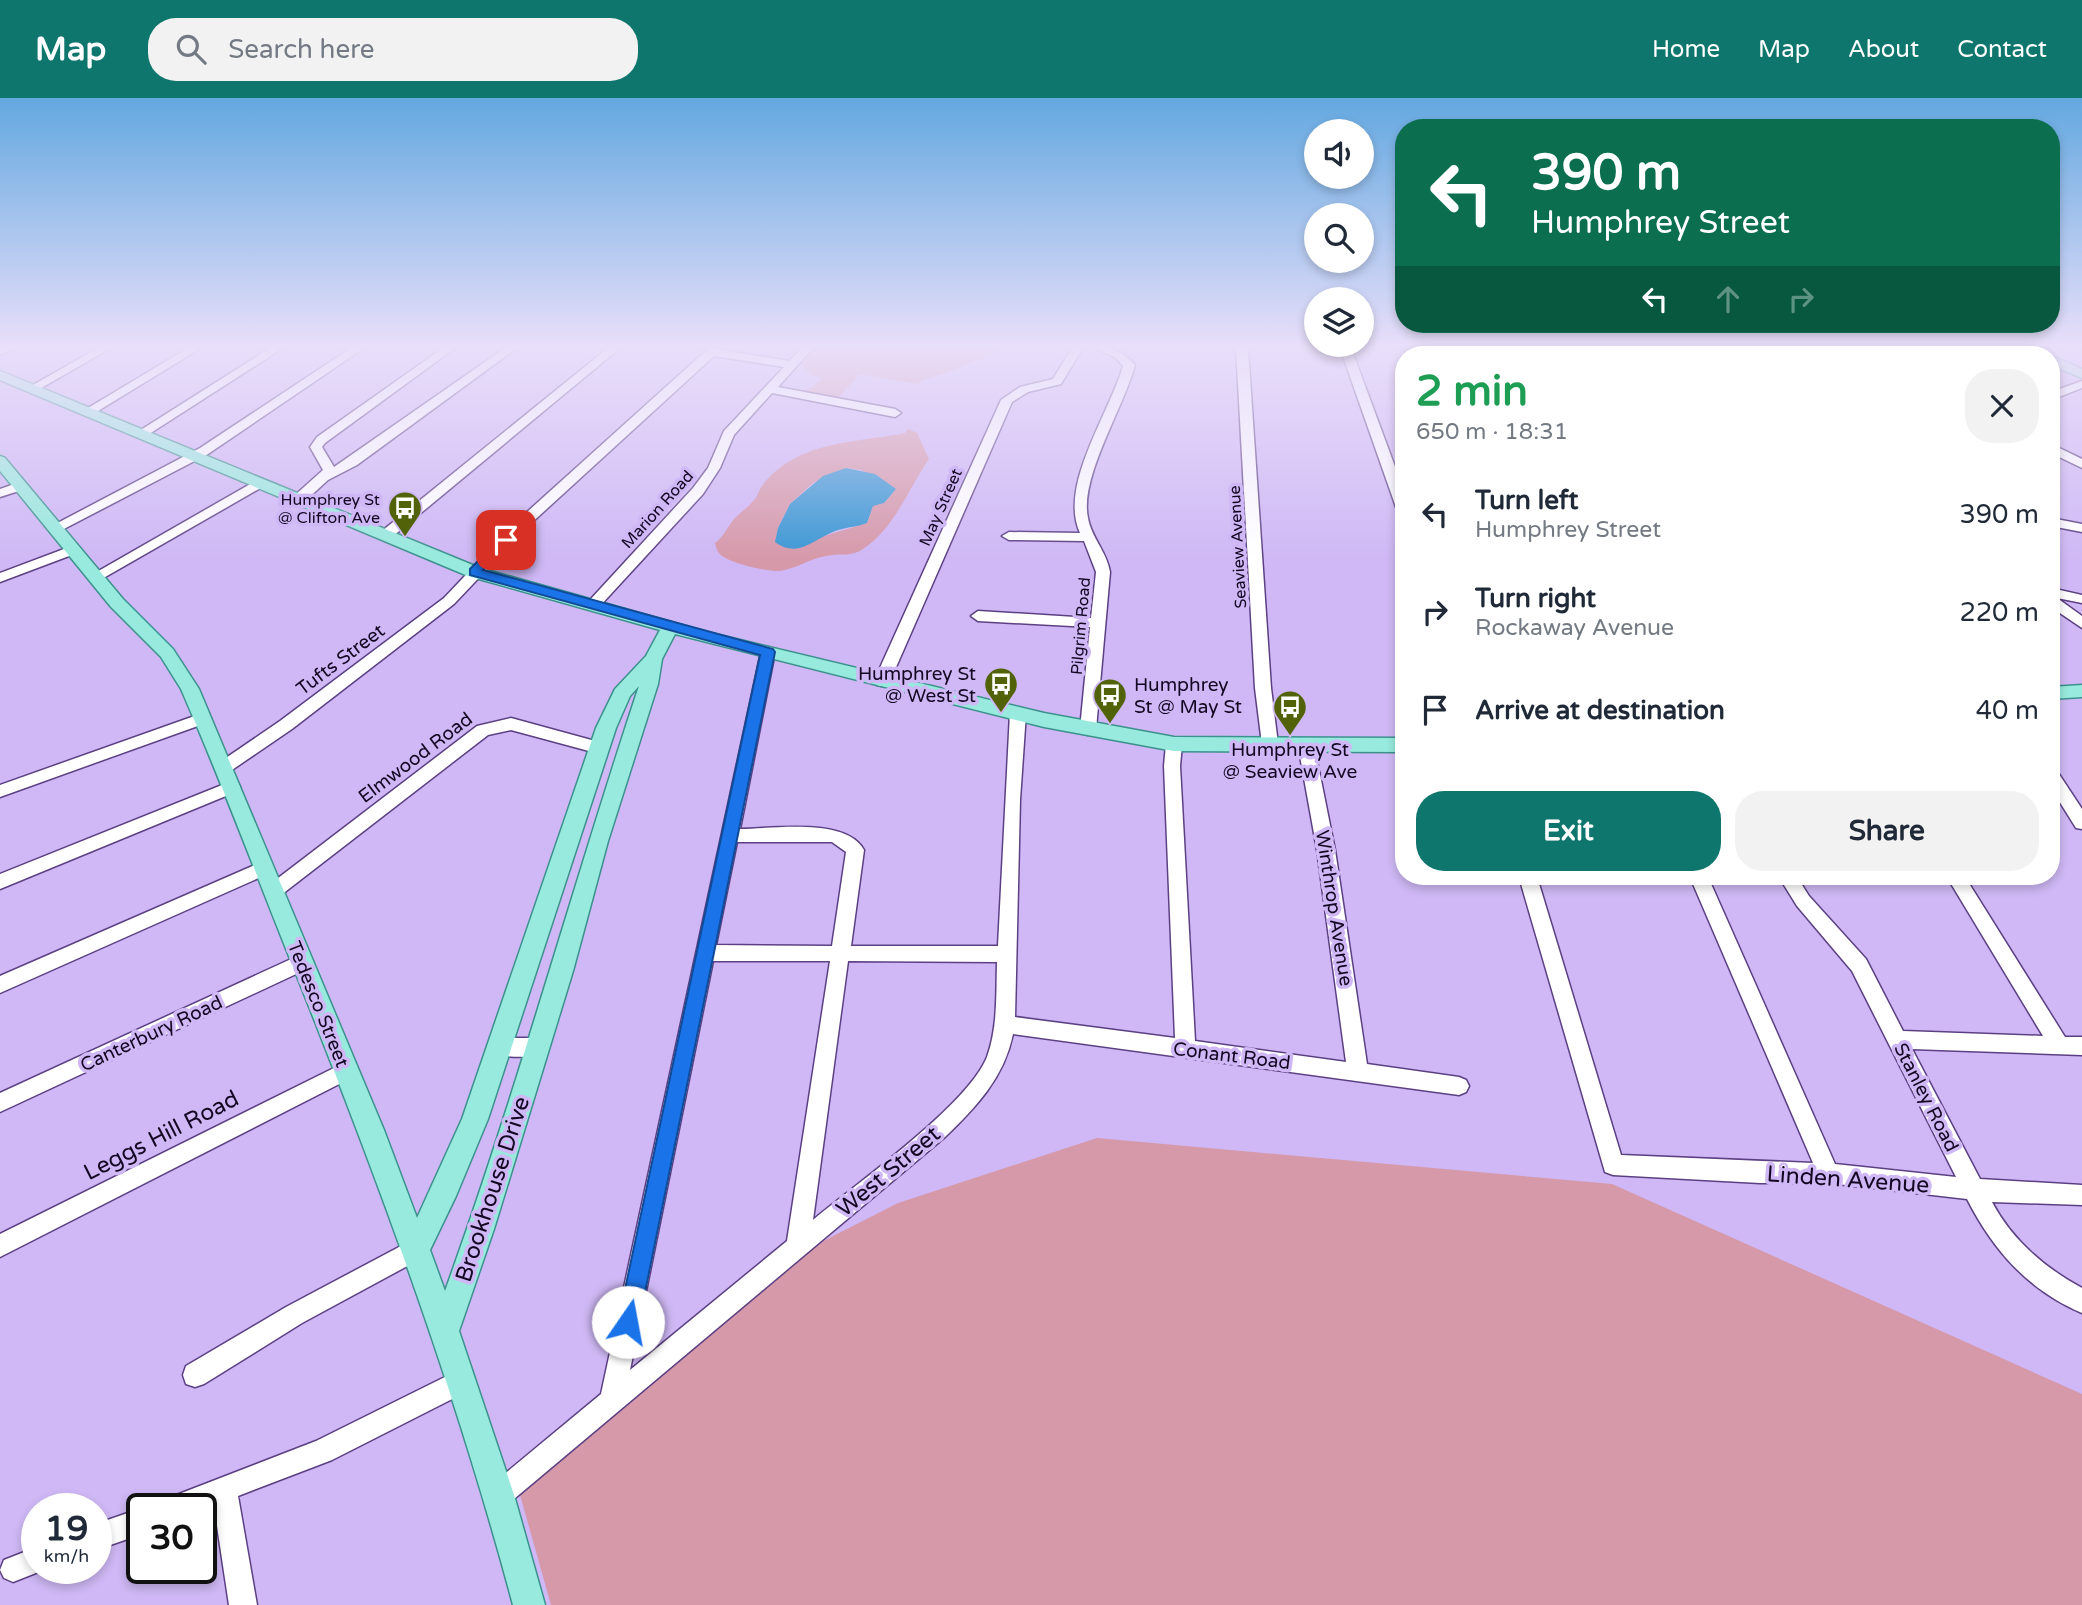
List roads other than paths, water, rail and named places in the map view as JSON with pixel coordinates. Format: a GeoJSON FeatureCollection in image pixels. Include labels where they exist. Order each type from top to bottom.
{"type":"FeatureCollection","features":[{"type":"Feature","properties":{"kind":"main road"},"geometry":{"type":"LineString","coordinates":[[107,418],[474,572],[670,627],[882,681],[1088,729],[1174,744],[1395,745]]}},
{"type":"Feature","properties":{"kind":"main road","name":"Tedesco Street"},"geometry":{"type":"LineString","coordinates":[[0,461],[72,550],[167,653],[186,681],[275,890],[416,1249],[499,1495],[529,1605]]}},
{"type":"Feature","properties":{"kind":"main road","name":"Brookhouse Drive"},"geometry":{"type":"LineString","coordinates":[[416,1249],[447,1187],[500,1047],[583,797],[622,693],[653,659],[670,627]]}},
{"type":"Feature","properties":{"kind":"main road","name":"Brookhouse Drive"},"geometry":{"type":"LineString","coordinates":[[445,1331],[481,1229],[538,1047],[649,684],[653,659]]}},
{"type":"Feature","properties":{"kind":"main road"},"geometry":{"type":"LineString","coordinates":[[2060,692],[2082,691]]}},
{"type":"Feature","properties":{"kind":"street"},"geometry":{"type":"LineString","coordinates":[[142,433],[165,418]]}},
{"type":"Feature","properties":{"kind":"street"},"geometry":{"type":"LineString","coordinates":[[55,528],[196,456],[253,418]]}},
{"type":"Feature","properties":{"kind":"street"},"geometry":{"type":"LineString","coordinates":[[327,476],[330,470],[316,447],[321,440],[351,418]]}},
{"type":"Feature","properties":{"kind":"street"},"geometry":{"type":"LineString","coordinates":[[299,499],[327,476],[375,447],[415,418]]}},
{"type":"Feature","properties":{"kind":"street"},"geometry":{"type":"LineString","coordinates":[[387,534],[529,418]]}},
{"type":"Feature","properties":{"kind":"street","name":"Tufts Street"},"geometry":{"type":"LineString","coordinates":[[223,768],[286,725],[449,601],[522,524],[639,418]]}},
{"type":"Feature","properties":{"kind":"street","name":"Marion Road"},"geometry":{"type":"LineString","coordinates":[[594,604],[698,491],[718,461],[724,440],[744,418]]}},
{"type":"Feature","properties":{"kind":"street","name":"May Street"},"geometry":{"type":"LineString","coordinates":[[882,681],[999,418]]}},
{"type":"Feature","properties":{"kind":"street","name":"Pilgrim Road"},"geometry":{"type":"LineString","coordinates":[[1088,729],[1100,623],[1102,559],[1088,537],[1081,516],[1086,482],[1109,418]]}},
{"type":"Feature","properties":{"kind":"street","name":"Seaview Avenue"},"geometry":{"type":"LineString","coordinates":[[1246,418],[1263,688],[1270,744]]}},
{"type":"Feature","properties":{"kind":"street"},"geometry":{"type":"LineString","coordinates":[[1371,418],[1395,485]]}},
{"type":"Feature","properties":{"kind":"street"},"geometry":{"type":"LineString","coordinates":[[2060,453],[2082,464]]}},
{"type":"Feature","properties":{"kind":"street"},"geometry":{"type":"LineString","coordinates":[[96,577],[260,483]]}},
{"type":"Feature","properties":{"kind":"street"},"geometry":{"type":"LineString","coordinates":[[0,493],[20,486]]}},
{"type":"Feature","properties":{"kind":"street"},"geometry":{"type":"LineString","coordinates":[[2060,524],[2082,528]]}},
{"type":"Feature","properties":{"kind":"street"},"geometry":{"type":"LineString","coordinates":[[1009,536],[1088,537]]}},
{"type":"Feature","properties":{"kind":"street"},"geometry":{"type":"LineString","coordinates":[[0,578],[72,550]]}},
{"type":"Feature","properties":{"kind":"street"},"geometry":{"type":"LineString","coordinates":[[2060,594],[2082,599]]}},
{"type":"Feature","properties":{"kind":"street"},"geometry":{"type":"LineString","coordinates":[[2060,607],[2082,623]]}},
{"type":"Feature","properties":{"kind":"street"},"geometry":{"type":"LineString","coordinates":[[978,616],[1100,623]]}},
{"type":"Feature","properties":{"kind":"street"},"geometry":{"type":"LineString","coordinates":[[612,1401],[768,652]]}},
{"type":"Feature","properties":{"kind":"street","name":"West Street"},"geometry":{"type":"LineString","coordinates":[[499,1495],[938,1130],[980,1089],[998,1060],[1005,1024],[1012,800],[1018,713]]}},
{"type":"Feature","properties":{"kind":"street"},"geometry":{"type":"LineString","coordinates":[[0,791],[203,718]]}},
{"type":"Feature","properties":{"kind":"street","name":"Elmwood Road"},"geometry":{"type":"LineString","coordinates":[[275,890],[483,730],[511,724],[600,748]]}},
{"type":"Feature","properties":{"kind":"street"},"geometry":{"type":"LineString","coordinates":[[1174,744],[1172,766],[1185,1050]]}},
{"type":"Feature","properties":{"kind":"street","name":"Winthrop Avenue"},"geometry":{"type":"LineString","coordinates":[[1306,745],[1326,850],[1358,1072]]}},
{"type":"Feature","properties":{"kind":"street"},"geometry":{"type":"LineString","coordinates":[[0,882],[232,787]]}},
{"type":"Feature","properties":{"kind":"street"},"geometry":{"type":"LineString","coordinates":[[2060,789],[2082,823]]}},
{"type":"Feature","properties":{"kind":"street"},"geometry":{"type":"LineString","coordinates":[[583,797],[614,798]]}},
{"type":"Feature","properties":{"kind":"street"},"geometry":{"type":"LineString","coordinates":[[729,836],[832,835],[849,843],[855,850],[798,1246]]}},
{"type":"Feature","properties":{"kind":"street"},"geometry":{"type":"LineString","coordinates":[[0,985],[264,867]]}},
{"type":"Feature","properties":{"kind":"street","name":"Linden Avenue"},"geometry":{"type":"LineString","coordinates":[[1530,885],[1613,1166],[1760,1173],[1828,1173],[2008,1193],[2082,1195]]}},
{"type":"Feature","properties":{"kind":"street"},"geometry":{"type":"LineString","coordinates":[[1702,885],[1828,1173]]}},
{"type":"Feature","properties":{"kind":"street","name":"Stanley Road"},"geometry":{"type":"LineString","coordinates":[[1793,885],[1804,903],[1847,947],[2004,1242],[2027,1266],[2053,1286],[2082,1301]]}},
{"type":"Feature","properties":{"kind":"street"},"geometry":{"type":"LineString","coordinates":[[1961,885],[2059,1045]]}},
{"type":"Feature","properties":{"kind":"street"},"geometry":{"type":"LineString","coordinates":[[705,953],[1009,954]]}},
{"type":"Feature","properties":{"kind":"street","name":"Canterbury Road"},"geometry":{"type":"LineString","coordinates":[[0,1103],[302,962]]}},
{"type":"Feature","properties":{"kind":"street","name":"Conant Road"},"geometry":{"type":"LineString","coordinates":[[1005,1024],[1459,1086]]}},
{"type":"Feature","properties":{"kind":"street"},"geometry":{"type":"LineString","coordinates":[[1898,1040],[2082,1046]]}},
{"type":"Feature","properties":{"kind":"street"},"geometry":{"type":"LineString","coordinates":[[500,1047],[538,1047]]}},
{"type":"Feature","properties":{"kind":"street","name":"Leggs Hill Road"},"geometry":{"type":"LineString","coordinates":[[0,1246],[346,1071]]}},
{"type":"Feature","properties":{"kind":"street"},"geometry":{"type":"LineString","coordinates":[[195,1375],[259,1335],[416,1249]]}},
{"type":"Feature","properties":{"kind":"street"},"geometry":{"type":"LineString","coordinates":[[214,1493],[323,1451],[461,1381]]}},
{"type":"Feature","properties":{"kind":"street"},"geometry":{"type":"LineString","coordinates":[[224,1489],[243,1605]]}},
{"type":"Feature","properties":{"kind":"water"},"geometry":{"type":"Polygon","coordinates":[[[846,468],[875,474],[896,489],[884,503],[873,506],[867,523],[835,531],[799,548],[783,547],[775,542],[778,528],[790,504],[823,476],[846,468]]]}},
{"type":"Feature","properties":{"kind":"place","name":"Humphrey St @ Clifton Ave"},"geometry":{"type":"Point","coordinates":[405,538]}},
{"type":"Feature","properties":{"kind":"place","name":"Humphrey St @ West St"},"geometry":{"type":"Point","coordinates":[1001,714]}},
{"type":"Feature","properties":{"kind":"place","name":"Humphrey St @ May St"},"geometry":{"type":"Point","coordinates":[1110,725]}},
{"type":"Feature","properties":{"kind":"place","name":"Humphrey St @ Seaview Ave"},"geometry":{"type":"Point","coordinates":[1290,737]}}]}
